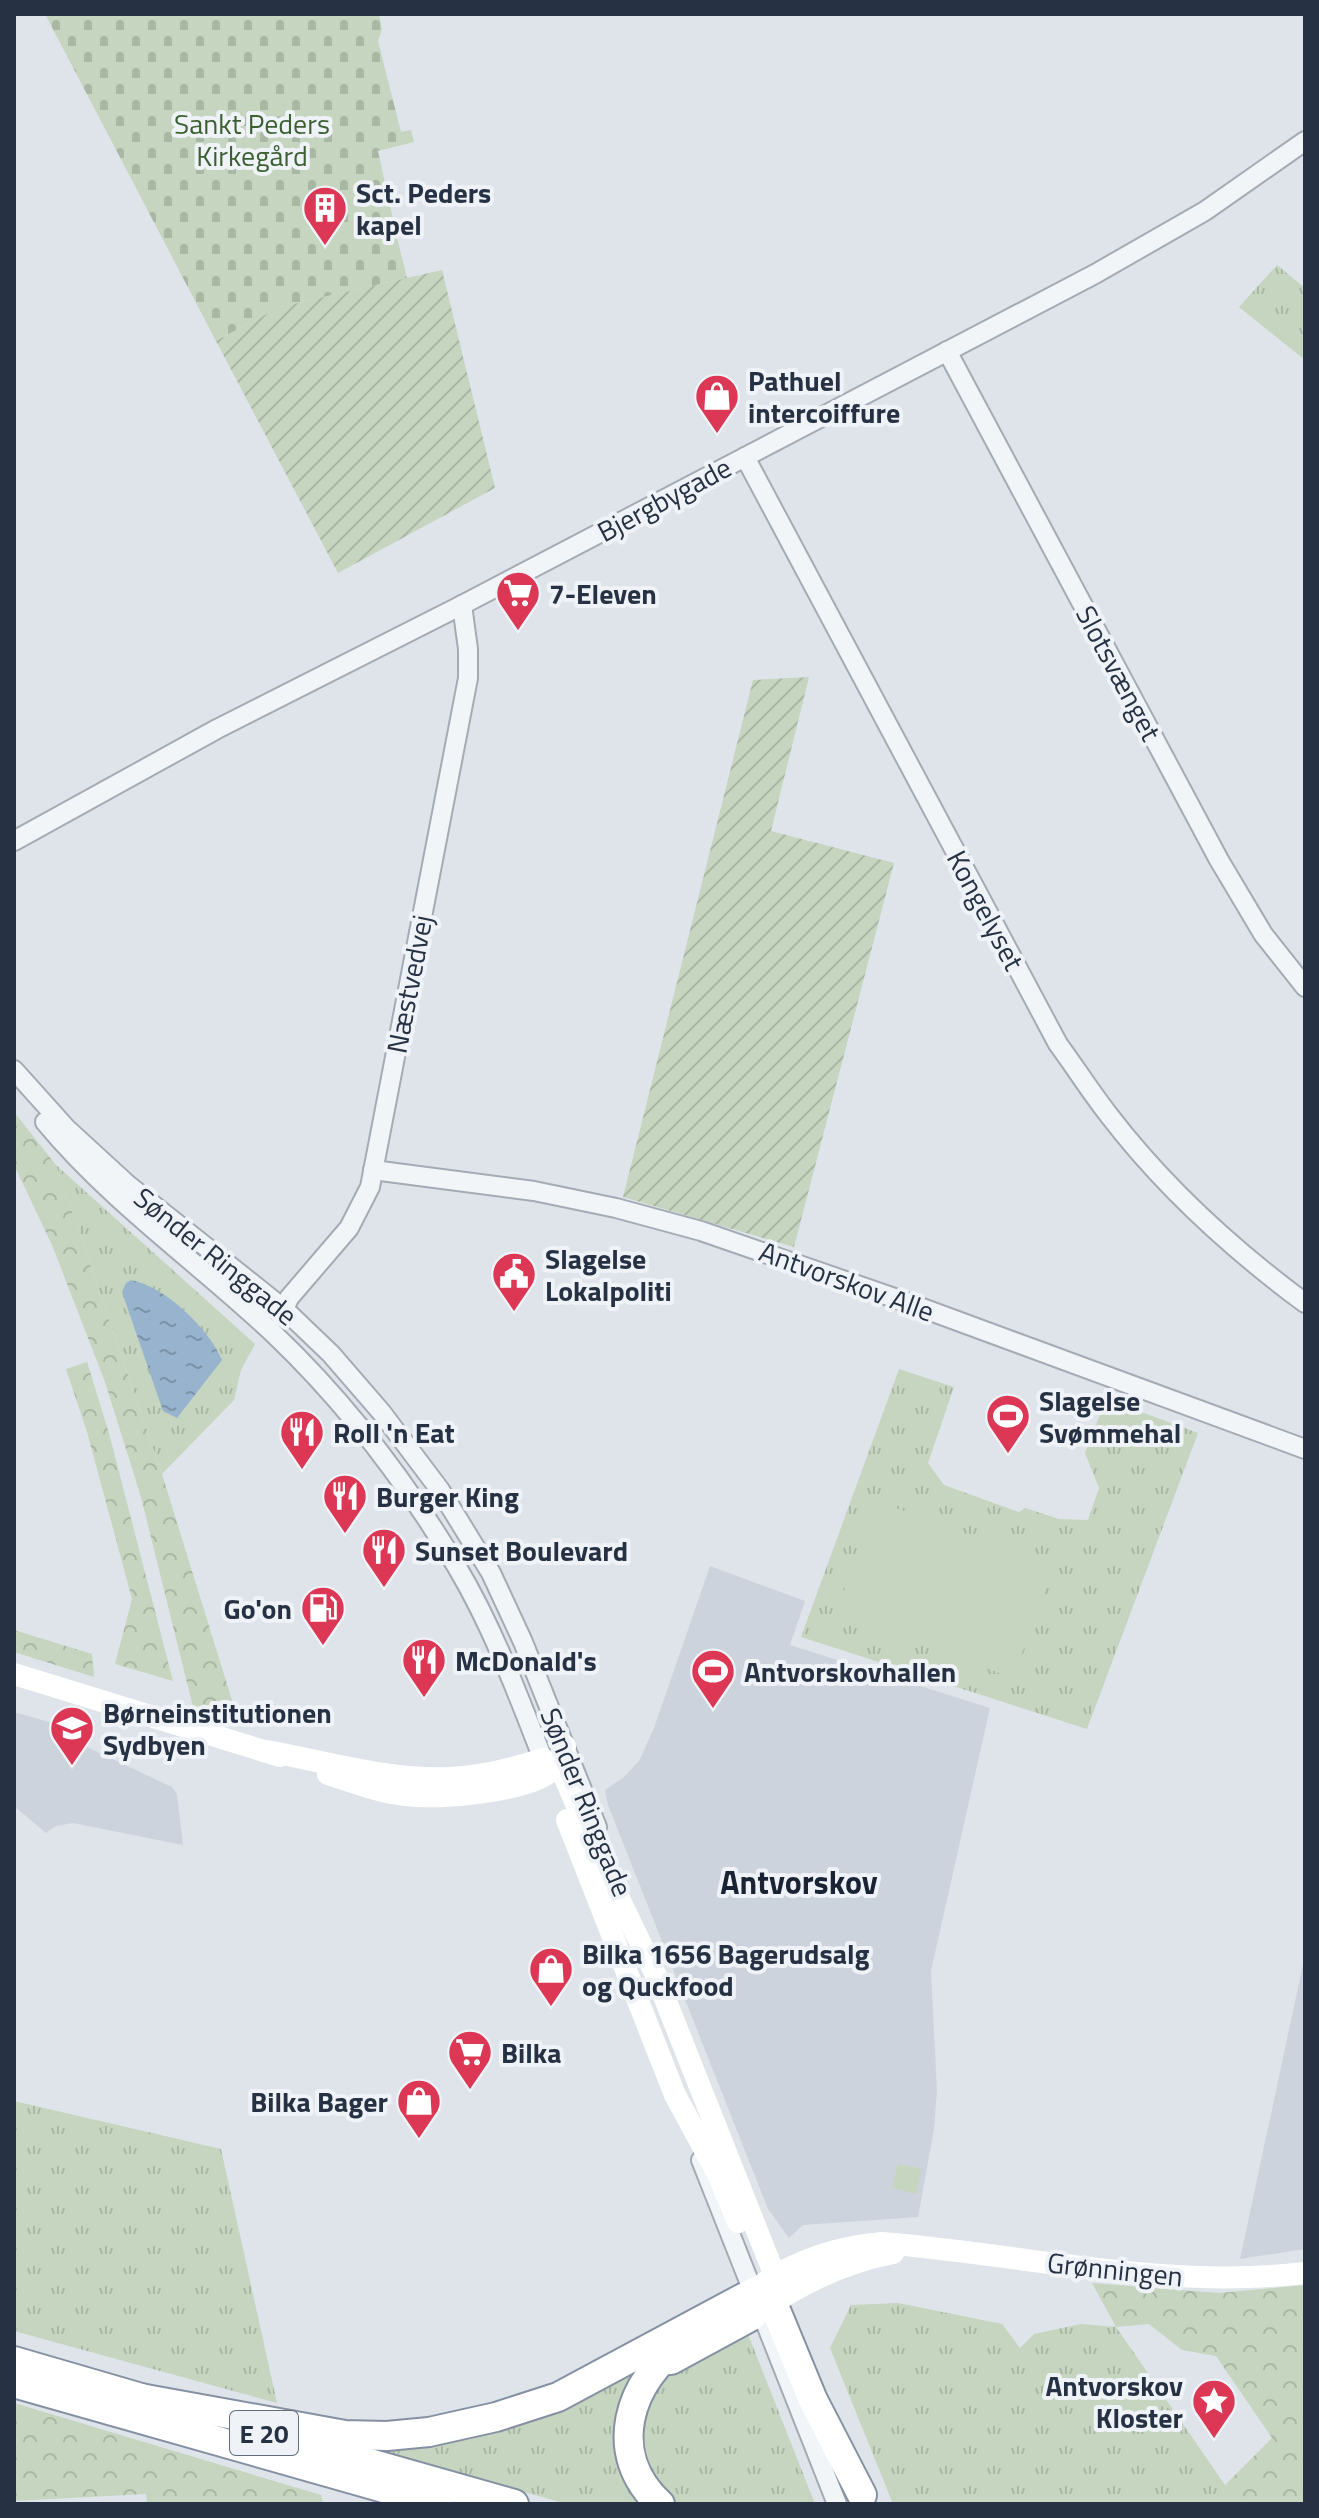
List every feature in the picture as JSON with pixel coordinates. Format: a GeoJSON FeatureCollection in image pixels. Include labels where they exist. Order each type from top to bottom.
{"type":"FeatureCollection","features":[{"type":"Feature","properties":{"kind":"highway"},"geometry":{"type":"LineString","coordinates":[[660,2504],[648,2493],[634,2468],[628,2442],[630,2417],[639,2391],[663,2357],[767,2295]]}},
{"type":"Feature","properties":{"kind":"highway"},"geometry":{"type":"LineString","coordinates":[[140,2398],[345,2435],[387,2436],[429,2432],[485,2420],[558,2397],[767,2295]]}},
{"type":"Feature","properties":{"kind":"highway"},"geometry":{"type":"LineString","coordinates":[[767,2295],[855,2501]]}},
{"type":"Feature","properties":{"kind":"highway","name":"E 20"},"geometry":{"type":"LineString","coordinates":[[14,2361],[514,2504]]}},
{"type":"Feature","properties":{"kind":"highway","name":"E 20"},"geometry":{"type":"LineString","coordinates":[[14,2383],[440,2504]]}},
{"type":"Feature","properties":{"kind":"main road"},"geometry":{"type":"LineString","coordinates":[[14,1674],[267,1751],[371,1788],[406,1795],[442,1797],[500,1789],[553,1761],[565,1778],[654,1971],[767,2295]]}},
{"type":"Feature","properties":{"kind":"main road","name":"Sønder Ringgade"},"geometry":{"type":"LineString","coordinates":[[553,1761],[675,2095],[718,2174],[767,2295]]}},
{"type":"Feature","properties":{"kind":"main road","name":"Grønningen"},"geometry":{"type":"LineString","coordinates":[[767,2295],[833,2252],[859,2245],[903,2245],[1170,2277],[1229,2278],[1305,2273]]}},
{"type":"Feature","properties":{"kind":"main road","name":"Grønningen"},"geometry":{"type":"LineString","coordinates":[[767,2295],[878,2256],[926,2249]]}},
{"type":"Feature","properties":{"kind":"street","name":"Bjergbygade"},"geometry":{"type":"LineString","coordinates":[[14,841],[141,768],[462,605],[1167,234],[1305,141]]}},
{"type":"Feature","properties":{"kind":"street","name":"Slotsvænget"},"geometry":{"type":"LineString","coordinates":[[947,351],[1226,872],[1263,934],[1305,987]]}},
{"type":"Feature","properties":{"kind":"street","name":"Kongelyset"},"geometry":{"type":"LineString","coordinates":[[745,457],[1058,1044],[1108,1115],[1173,1189],[1235,1248],[1305,1303]]}},
{"type":"Feature","properties":{"kind":"street","name":"Næstvedvej"},"geometry":{"type":"LineString","coordinates":[[275,1335],[284,1309],[301,1283],[349,1228],[366,1197],[373,1170],[468,678],[462,605]]}},
{"type":"Feature","properties":{"kind":"street","name":"Sønder Ringgade"},"geometry":{"type":"LineString","coordinates":[[14,1070],[67,1129],[127,1184],[284,1309],[331,1354],[382,1413],[440,1490],[491,1573],[523,1642],[553,1761]]}},
{"type":"Feature","properties":{"kind":"street","name":"Sønder Ringgade"},"geometry":{"type":"LineString","coordinates":[[14,1081],[57,1137],[94,1175],[275,1335],[338,1402],[380,1454],[451,1557],[553,1761]]}},
{"type":"Feature","properties":{"kind":"street","name":"Antvorskov Alle"},"geometry":{"type":"LineString","coordinates":[[373,1170],[534,1191],[616,1208],[701,1231],[906,1302],[1305,1449]]}},
{"type":"Feature","properties":{"kind":"shaded area"},"geometry":{"type":"Polygon","coordinates":[[[710,1566],[805,1601],[790,1645],[990,1708],[931,1971],[937,2091],[934,2129],[918,2217],[803,2225],[789,2238],[768,2209],[608,1805],[605,1790],[624,1777],[639,1761],[654,1728],[710,1566]]]}},
{"type":"Feature","properties":{"kind":"shaded area","name":"Børneinstitutionen Sydbyen"},"geometry":{"type":"Polygon","coordinates":[[[14,1712],[81,1731],[82,1742],[87,1747],[172,1787],[177,1794],[183,1845],[73,1823],[56,1826],[46,1833],[14,1806],[14,1712]]]}},
{"type":"Feature","properties":{"kind":"shaded area"},"geometry":{"type":"Polygon","coordinates":[[[1305,1955],[1305,2249],[1240,2259],[1305,1955]]]}},
{"type":"Feature","properties":{"kind":"green space","name":"Sankt Peders Kirkegård"},"geometry":{"type":"Polygon","coordinates":[[[45,14],[379,14],[382,29],[378,41],[401,132],[411,130],[414,142],[378,151],[393,219],[396,219],[401,237],[397,238],[407,278],[280,307],[216,341],[45,14]]]}},
{"type":"Feature","properties":{"kind":"green space"},"geometry":{"type":"Polygon","coordinates":[[[1277,265],[1305,288],[1305,360],[1239,307],[1277,265]]]}},
{"type":"Feature","properties":{"kind":"green space"},"geometry":{"type":"Polygon","coordinates":[[[442,270],[495,488],[338,573],[216,341],[280,307],[442,270]]]}},
{"type":"Feature","properties":{"kind":"green space"},"geometry":{"type":"Polygon","coordinates":[[[809,677],[771,831],[894,863],[794,1247],[623,1197],[753,680],[809,677]]]}},
{"type":"Feature","properties":{"kind":"green space"},"geometry":{"type":"Polygon","coordinates":[[[14,1112],[56,1165],[162,1474],[240,1726],[198,1715],[193,1707],[141,1497],[105,1382],[52,1245],[14,1165],[14,1112]]]}},
{"type":"Feature","properties":{"kind":"green space"},"geometry":{"type":"Polygon","coordinates":[[[56,1165],[255,1344],[241,1370],[234,1400],[162,1474],[56,1165]]]}},
{"type":"Feature","properties":{"kind":"green space"},"geometry":{"type":"Polygon","coordinates":[[[87,1362],[109,1433],[173,1681],[115,1664],[132,1599],[87,1432],[66,1369],[87,1362]]]}},
{"type":"Feature","properties":{"kind":"green space"},"geometry":{"type":"Polygon","coordinates":[[[899,1369],[954,1387],[928,1463],[944,1485],[1019,1512],[1025,1508],[1059,1519],[1088,1520],[1099,1488],[1085,1453],[1106,1399],[1198,1433],[1087,1729],[801,1637],[899,1369]]]}},
{"type":"Feature","properties":{"kind":"green space"},"geometry":{"type":"Polygon","coordinates":[[[877,1501],[1054,1566],[1013,1678],[836,1613],[877,1501]]]}},
{"type":"Feature","properties":{"kind":"green space"},"geometry":{"type":"Polygon","coordinates":[[[14,1630],[92,1654],[94,1677],[14,1652],[14,1630]]]}},
{"type":"Feature","properties":{"kind":"green space"},"geometry":{"type":"Polygon","coordinates":[[[14,2101],[221,2149],[277,2403],[14,2331],[14,2101]]]}},
{"type":"Feature","properties":{"kind":"green space"},"geometry":{"type":"Polygon","coordinates":[[[898,2164],[922,2169],[916,2194],[892,2188],[898,2164]]]}},
{"type":"Feature","properties":{"kind":"green space"},"geometry":{"type":"Polygon","coordinates":[[[1092,2283],[1220,2293],[1305,2285],[1305,2504],[1244,2504],[1225,2485],[1272,2438],[1216,2356],[1182,2350],[1149,2324],[1116,2327],[1092,2283]]]}},
{"type":"Feature","properties":{"kind":"green space"},"geometry":{"type":"Polygon","coordinates":[[[898,2303],[1002,2324],[1020,2348],[1034,2334],[1081,2324],[1116,2327],[1225,2485],[1244,2504],[893,2504],[830,2348],[851,2305],[898,2303]]]}},
{"type":"Feature","properties":{"kind":"green space"},"geometry":{"type":"Polygon","coordinates":[[[746,2329],[815,2504],[676,2504],[659,2488],[640,2447],[644,2406],[668,2368],[746,2329]]]}},
{"type":"Feature","properties":{"kind":"green space"},"geometry":{"type":"Polygon","coordinates":[[[671,2345],[626,2393],[651,2504],[567,2504],[355,2445],[392,2446],[671,2345]]]}},
{"type":"Feature","properties":{"kind":"green space"},"geometry":{"type":"Polygon","coordinates":[[[14,2403],[321,2495],[323,2504],[147,2504],[146,2494],[14,2501],[14,2403]]]}},
{"type":"Feature","properties":{"kind":"water"},"geometry":{"type":"Polygon","coordinates":[[[131,1280],[158,1291],[184,1311],[207,1335],[222,1360],[177,1418],[163,1411],[122,1292],[131,1280]]]}},
{"type":"Feature","properties":{"kind":"place","name":"Sct. Peders kapel"},"geometry":{"type":"Point","coordinates":[325,247]}},
{"type":"Feature","properties":{"kind":"place","name":"Pathuel intercoiffure"},"geometry":{"type":"Point","coordinates":[717,435]}},
{"type":"Feature","properties":{"kind":"place","name":"7-Eleven"},"geometry":{"type":"Point","coordinates":[518,632]}},
{"type":"Feature","properties":{"kind":"place","name":"Slagelse Lokalpoliti"},"geometry":{"type":"Point","coordinates":[514,1313]}},
{"type":"Feature","properties":{"kind":"place","name":"Slagelse Svømmehal"},"geometry":{"type":"Point","coordinates":[1008,1455]}},
{"type":"Feature","properties":{"kind":"place","name":"Roll 'n Eat"},"geometry":{"type":"Point","coordinates":[302,1471]}},
{"type":"Feature","properties":{"kind":"place","name":"Burger King"},"geometry":{"type":"Point","coordinates":[345,1535]}},
{"type":"Feature","properties":{"kind":"place","name":"Sunset Boulevard"},"geometry":{"type":"Point","coordinates":[384,1589]}},
{"type":"Feature","properties":{"kind":"place","name":"Go'on"},"geometry":{"type":"Point","coordinates":[323,1647]}},
{"type":"Feature","properties":{"kind":"place","name":"McDonald's"},"geometry":{"type":"Point","coordinates":[424,1699]}},
{"type":"Feature","properties":{"kind":"place","name":"Antvorskovhallen"},"geometry":{"type":"Point","coordinates":[713,1710]}},
{"type":"Feature","properties":{"kind":"place","name":"Børneinstitutionen Sydbyen"},"geometry":{"type":"Point","coordinates":[72,1767]}},
{"type":"Feature","properties":{"kind":"place","name":"Bilka 1656 Bagerudsalg og Quckfood"},"geometry":{"type":"Point","coordinates":[551,2008]}},
{"type":"Feature","properties":{"kind":"place","name":"Bilka"},"geometry":{"type":"Point","coordinates":[470,2091]}},
{"type":"Feature","properties":{"kind":"place","name":"Bilka Bager"},"geometry":{"type":"Point","coordinates":[419,2140]}},
{"type":"Feature","properties":{"kind":"place","name":"Antvorskov Kloster"},"geometry":{"type":"Point","coordinates":[1214,2440]}},
{"type":"Feature","properties":{"kind":"district","name":"Antvorskov"},"geometry":{"type":"Point","coordinates":[799,1882]}}]}
